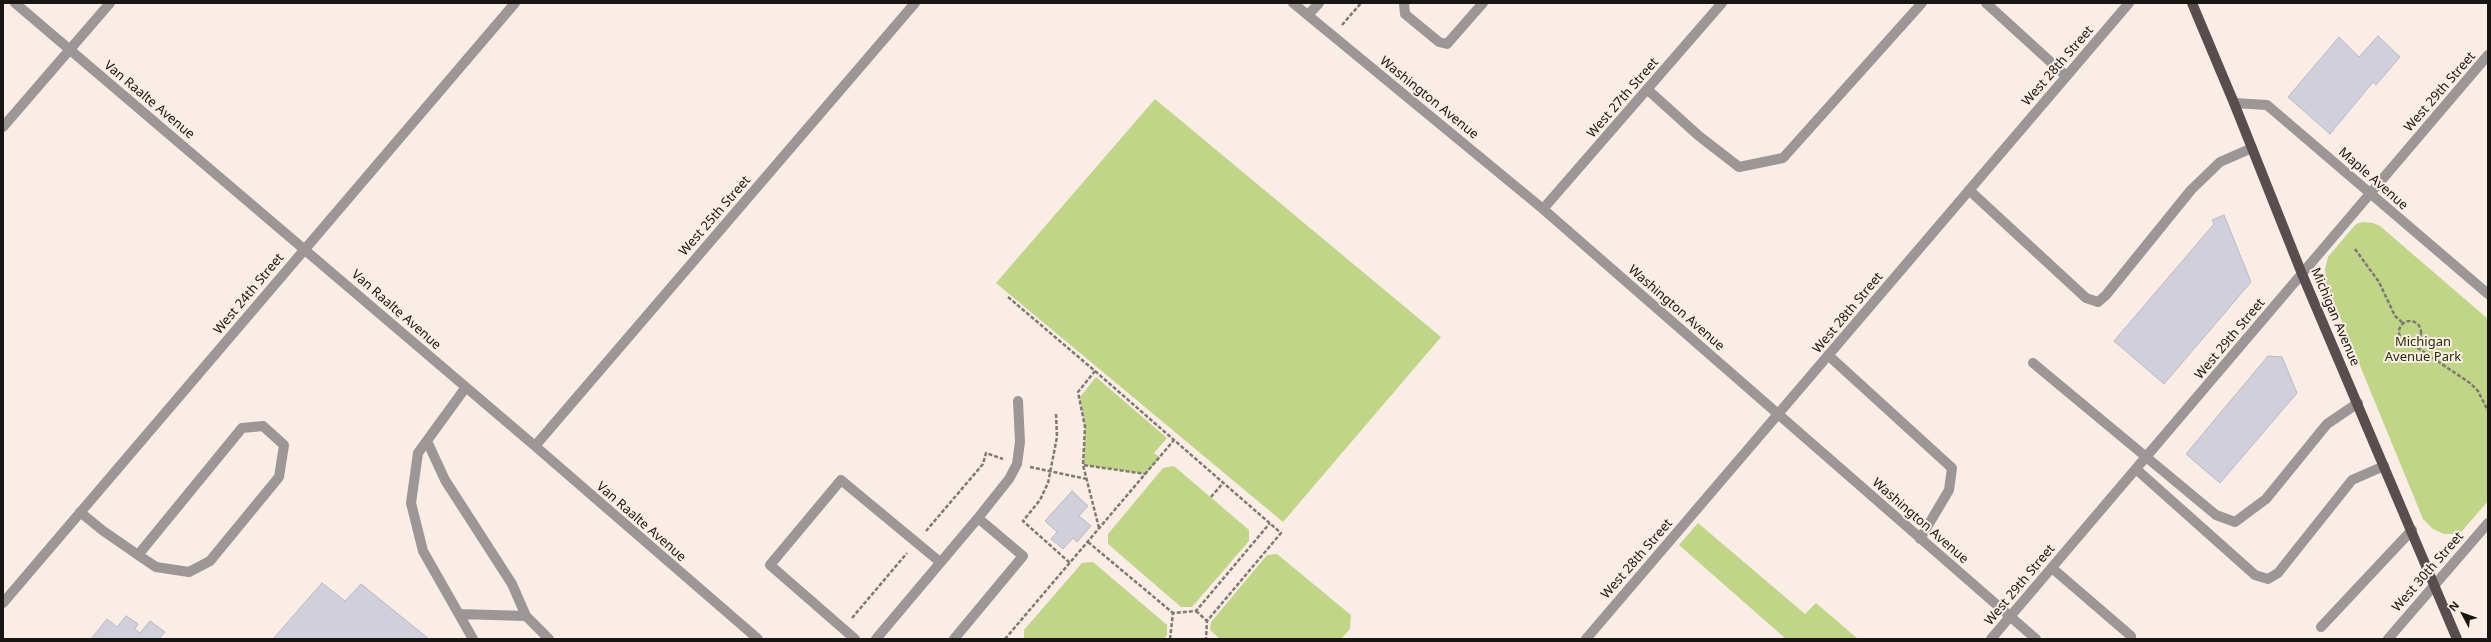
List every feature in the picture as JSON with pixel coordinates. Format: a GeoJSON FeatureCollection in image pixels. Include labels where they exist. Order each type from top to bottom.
{"type":"FeatureCollection","features":[{"type":"Feature","properties":{"kind":"main road","name":"Michigan Avenue"},"geometry":{"type":"LineString","coordinates":[[2192,3],[2234,103],[2302,274],[2435,584],[2457,639]]}},
{"type":"Feature","properties":{"kind":"street","name":"Van Raalte Avenue"},"geometry":{"type":"LineString","coordinates":[[15,3],[305,249],[758,639]]}},
{"type":"Feature","properties":{"kind":"street"},"geometry":{"type":"LineString","coordinates":[[3,127],[110,3]]}},
{"type":"Feature","properties":{"kind":"street","name":"West 24th Street"},"geometry":{"type":"LineString","coordinates":[[4,599],[515,3]]}},
{"type":"Feature","properties":{"kind":"street","name":"West 25th Street"},"geometry":{"type":"LineString","coordinates":[[535,446],[915,3]]}},
{"type":"Feature","properties":{"kind":"street","name":"Washington Avenue"},"geometry":{"type":"LineString","coordinates":[[1293,3],[1543,208],[2036,639]]}},
{"type":"Feature","properties":{"kind":"street"},"geometry":{"type":"LineString","coordinates":[[1308,16],[1319,3]]}},
{"type":"Feature","properties":{"kind":"street"},"geometry":{"type":"LineString","coordinates":[[1404,3],[1405,14],[1439,42],[1447,44],[1483,3]]}},
{"type":"Feature","properties":{"kind":"street","name":"West 27th Street"},"geometry":{"type":"LineString","coordinates":[[1543,208],[1648,90],[1722,3]]}},
{"type":"Feature","properties":{"kind":"street"},"geometry":{"type":"LineString","coordinates":[[1648,90],[1699,136],[1739,167],[1783,158],[1922,3]]}},
{"type":"Feature","properties":{"kind":"street"},"geometry":{"type":"LineString","coordinates":[[1986,3],[2066,76]]}},
{"type":"Feature","properties":{"kind":"street","name":"West 28th Street"},"geometry":{"type":"LineString","coordinates":[[1586,639],[2129,3]]}},
{"type":"Feature","properties":{"kind":"street","name":"West 29th Street"},"geometry":{"type":"LineString","coordinates":[[1991,639],[2488,55]]}},
{"type":"Feature","properties":{"kind":"street","name":"Maple Avenue"},"geometry":{"type":"LineString","coordinates":[[2234,103],[2267,105],[2488,294]]}},
{"type":"Feature","properties":{"kind":"street"},"geometry":{"type":"LineString","coordinates":[[1969,190],[2086,298],[2098,302],[2106,295],[2191,190],[2220,162],[2252,148]]}},
{"type":"Feature","properties":{"kind":"street"},"geometry":{"type":"LineString","coordinates":[[1828,355],[1952,468],[1949,490],[1920,539]]}},
{"type":"Feature","properties":{"kind":"street"},"geometry":{"type":"LineString","coordinates":[[2033,363],[2216,515],[2236,522],[2266,498],[2328,424],[2358,403]]}},
{"type":"Feature","properties":{"kind":"street"},"geometry":{"type":"LineString","coordinates":[[466,387],[418,453],[411,503],[423,552],[473,639]]}},
{"type":"Feature","properties":{"kind":"street"},"geometry":{"type":"LineString","coordinates":[[876,639],[1009,479],[1017,464],[1020,442],[1018,401]]}},
{"type":"Feature","properties":{"kind":"street"},"geometry":{"type":"LineString","coordinates":[[80,512],[138,555],[156,567],[189,572],[210,561],[280,477],[284,445],[263,426],[242,428],[138,555]]}},
{"type":"Feature","properties":{"kind":"street"},"geometry":{"type":"LineString","coordinates":[[427,441],[445,480],[512,584],[526,616],[549,639]]}},
{"type":"Feature","properties":{"kind":"street"},"geometry":{"type":"LineString","coordinates":[[2136,469],[2255,575],[2268,579],[2278,573],[2352,480],[2384,466]]}},
{"type":"Feature","properties":{"kind":"street"},"geometry":{"type":"LineString","coordinates":[[856,639],[770,565],[841,480],[940,562]]}},
{"type":"Feature","properties":{"kind":"street"},"geometry":{"type":"LineString","coordinates":[[954,639],[1024,556],[978,518]]}},
{"type":"Feature","properties":{"kind":"street","name":"West 30th Street"},"geometry":{"type":"LineString","coordinates":[[2388,639],[2488,523]]}},
{"type":"Feature","properties":{"kind":"street"},"geometry":{"type":"LineString","coordinates":[[2321,627],[2412,530]]}},
{"type":"Feature","properties":{"kind":"street"},"geometry":{"type":"LineString","coordinates":[[2052,568],[2132,636],[2131,639]]}},
{"type":"Feature","properties":{"kind":"street"},"geometry":{"type":"LineString","coordinates":[[458,614],[526,616]]}},
{"type":"Feature","properties":{"kind":"path"},"geometry":{"type":"LineString","coordinates":[[1333,36],[1361,3]]}},
{"type":"Feature","properties":{"kind":"path"},"geometry":{"type":"LineString","coordinates":[[2355,249],[2379,282],[2395,316],[2403,323],[2413,322],[2419,326],[2420,337],[2415,342],[2404,342],[2399,337],[2399,330],[2403,323]]}},
{"type":"Feature","properties":{"kind":"path"},"geometry":{"type":"LineString","coordinates":[[1008,297],[1281,533],[1208,621],[1206,639]]}},
{"type":"Feature","properties":{"kind":"path"},"geometry":{"type":"LineString","coordinates":[[2415,342],[2422,350],[2470,383],[2478,391],[2488,411]]}},
{"type":"Feature","properties":{"kind":"path"},"geometry":{"type":"LineString","coordinates":[[1095,371],[1078,392],[1085,427],[1083,465],[1100,529]]}},
{"type":"Feature","properties":{"kind":"path"},"geometry":{"type":"LineString","coordinates":[[1056,414],[1057,437],[1051,472],[1040,500],[1023,521],[1070,563]]}},
{"type":"Feature","properties":{"kind":"path"},"geometry":{"type":"LineString","coordinates":[[1005,639],[1100,529],[1174,440]]}},
{"type":"Feature","properties":{"kind":"path"},"geometry":{"type":"LineString","coordinates":[[986,453],[1017,464],[1087,479]]}},
{"type":"Feature","properties":{"kind":"path"},"geometry":{"type":"LineString","coordinates":[[1083,465],[1146,474]]}},
{"type":"Feature","properties":{"kind":"path"},"geometry":{"type":"LineString","coordinates":[[1211,497],[1223,483]]}},
{"type":"Feature","properties":{"kind":"path"},"geometry":{"type":"LineString","coordinates":[[1196,611],[1270,523]]}},
{"type":"Feature","properties":{"kind":"path"},"geometry":{"type":"LineString","coordinates":[[1088,542],[1173,613],[1196,611],[1208,621]]}},
{"type":"Feature","properties":{"kind":"path"},"geometry":{"type":"LineString","coordinates":[[1172,638],[1173,613]]}},
{"type":"Feature","properties":{"kind":"green space"},"geometry":{"type":"Polygon","coordinates":[[[1155,99],[1441,337],[1283,522],[996,283],[1155,99]]]}},
{"type":"Feature","properties":{"kind":"green space","name":"Michigan Avenue Park"},"geometry":{"type":"Polygon","coordinates":[[[2362,222],[2373,223],[2380,226],[2488,319],[2488,501],[2462,531],[2454,534],[2444,534],[2433,529],[2423,519],[2326,283],[2325,269],[2328,257],[2356,224],[2362,222]]]}},
{"type":"Feature","properties":{"kind":"green space"},"geometry":{"type":"Polygon","coordinates":[[[1096,377],[1167,438],[1154,453],[1160,457],[1146,474],[1083,465],[1085,427],[1080,397],[1096,377]]]}},
{"type":"Feature","properties":{"kind":"green space"},"geometry":{"type":"Polygon","coordinates":[[[1174,466],[1249,530],[1249,541],[1192,607],[1181,607],[1108,544],[1108,534],[1163,468],[1174,466]]]}},
{"type":"Feature","properties":{"kind":"green space"},"geometry":{"type":"Polygon","coordinates":[[[1698,523],[1805,614],[1816,603],[1858,639],[1786,639],[1679,545],[1698,523]]]}},
{"type":"Feature","properties":{"kind":"green space"},"geometry":{"type":"Polygon","coordinates":[[[1277,554],[1351,615],[1350,629],[1341,639],[1220,639],[1210,630],[1211,622],[1267,555],[1277,554]]]}},
{"type":"Feature","properties":{"kind":"green space"},"geometry":{"type":"Polygon","coordinates":[[[1093,562],[1167,625],[1167,635],[1164,639],[1024,639],[1024,630],[1082,563],[1093,562]]]}},
{"type":"Feature","properties":{"kind":"building"},"geometry":{"type":"Polygon","coordinates":[[[2378,36],[2400,57],[2376,85],[2373,82],[2330,134],[2288,97],[2339,37],[2359,57],[2378,36]]]}},
{"type":"Feature","properties":{"kind":"building"},"geometry":{"type":"Polygon","coordinates":[[[2224,215],[2251,282],[2164,384],[2114,341],[2214,224],[2212,220],[2224,215]]]}},
{"type":"Feature","properties":{"kind":"building"},"geometry":{"type":"Polygon","coordinates":[[[2268,356],[2282,357],[2297,393],[2220,483],[2186,454],[2268,356]]]}},
{"type":"Feature","properties":{"kind":"building"},"geometry":{"type":"Polygon","coordinates":[[[1072,491],[1088,506],[1079,516],[1091,526],[1077,542],[1073,538],[1063,549],[1051,539],[1057,532],[1045,521],[1072,491]]]}},
{"type":"Feature","properties":{"kind":"building"},"geometry":{"type":"Polygon","coordinates":[[[322,583],[345,601],[361,584],[429,639],[273,639],[322,583]]]}},
{"type":"Feature","properties":{"kind":"building"},"geometry":{"type":"Polygon","coordinates":[[[126,616],[138,624],[135,629],[140,633],[150,621],[165,632],[159,639],[91,639],[107,619],[117,627],[126,616]]]}}]}
